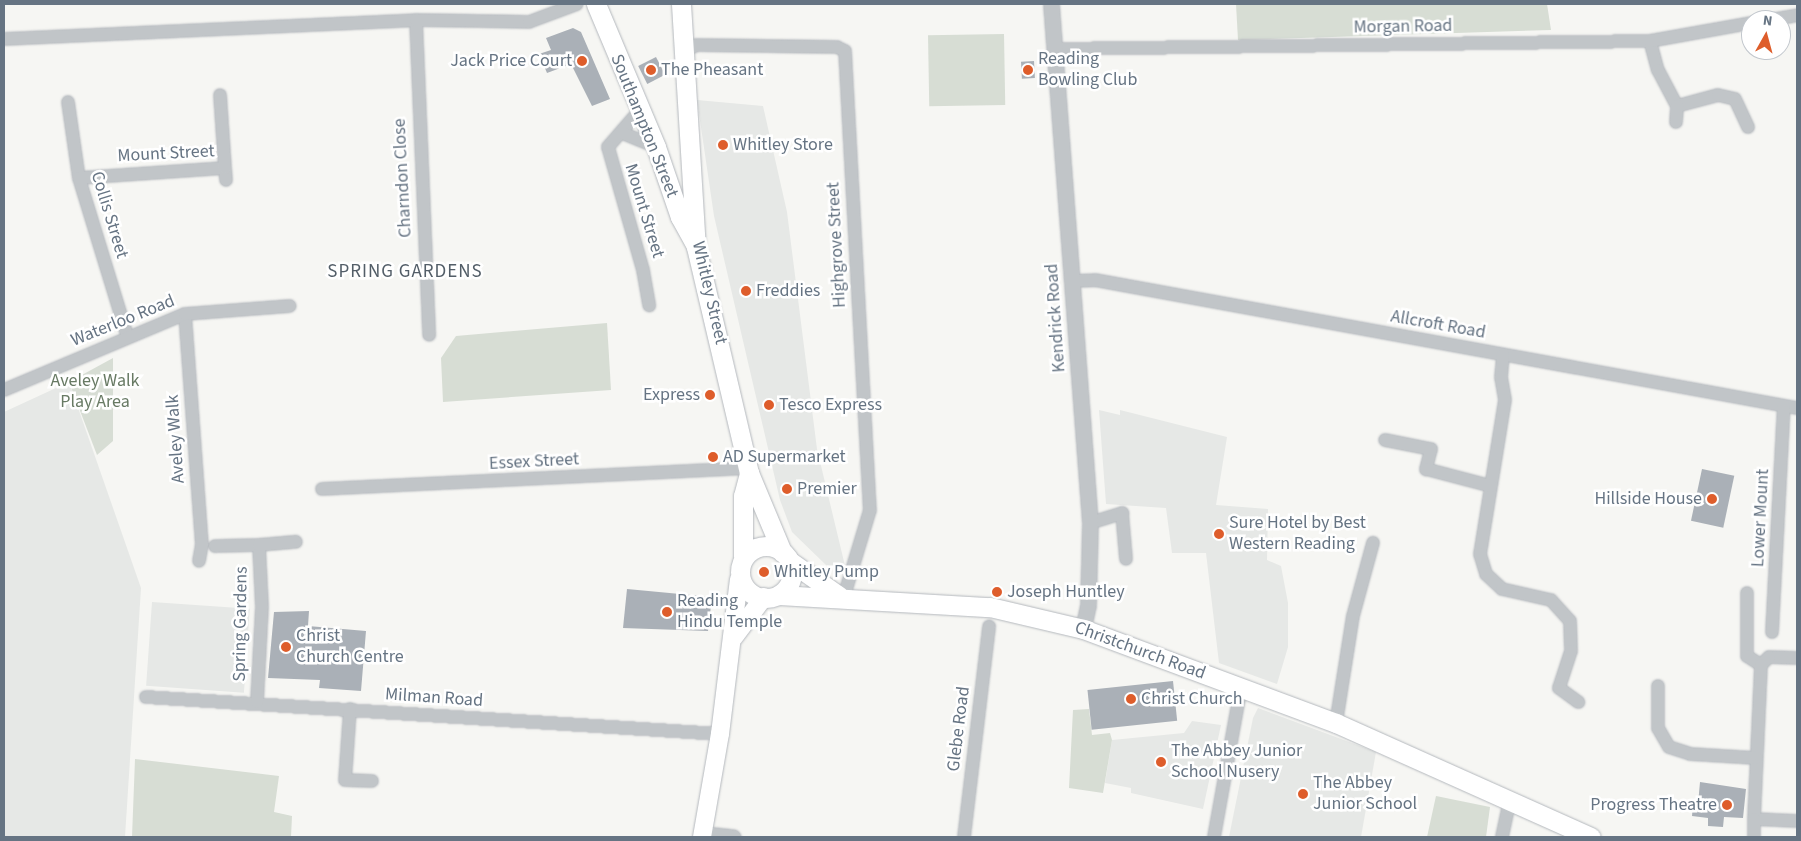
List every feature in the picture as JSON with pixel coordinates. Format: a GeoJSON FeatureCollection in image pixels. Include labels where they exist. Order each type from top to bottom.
{"type":"FeatureCollection","features":[{"type":"Feature","properties":{"kind":"main road","name":"Southampton Street"},"geometry":{"type":"LineString","coordinates":[[596,4],[656,146],[680,217],[696,247]]}},
{"type":"Feature","properties":{"kind":"main road","name":"Whitley Street"},"geometry":{"type":"LineString","coordinates":[[681,4],[696,247],[749,470],[786,557]]}},
{"type":"Feature","properties":{"kind":"main road","name":"Whitley Street"},"geometry":{"type":"LineString","coordinates":[[743,556],[743,496],[749,470]]}},
{"type":"Feature","properties":{"kind":"main road"},"geometry":{"type":"LineString","coordinates":[[703,835],[720,734],[743,556],[760,547],[786,557],[841,596]]}},
{"type":"Feature","properties":{"kind":"main road"},"geometry":{"type":"LineString","coordinates":[[733,640],[772,596],[792,577],[786,557]]}},
{"type":"Feature","properties":{"kind":"main road"},"geometry":{"type":"LineString","coordinates":[[739,580],[772,596]]}},
{"type":"Feature","properties":{"kind":"main road","name":"Christchurch Road"},"geometry":{"type":"LineString","coordinates":[[772,596],[815,600],[841,596],[990,607],[1083,630],[1336,723],[1510,799],[1591,837]]}},
{"type":"Feature","properties":{"kind":"street"},"geometry":{"type":"LineString","coordinates":[[4,39],[416,20],[529,22],[577,4]]}},
{"type":"Feature","properties":{"kind":"street","name":"Kendrick Road"},"geometry":{"type":"LineString","coordinates":[[1051,4],[1090,523],[1088,605],[1083,630]]}},
{"type":"Feature","properties":{"kind":"street","name":"Charndon Close"},"geometry":{"type":"LineString","coordinates":[[416,20],[428,335]]}},
{"type":"Feature","properties":{"kind":"street","name":"Morgan Road"},"geometry":{"type":"LineString","coordinates":[[1055,49],[1650,41],[1741,25]]}},
{"type":"Feature","properties":{"kind":"street"},"geometry":{"type":"LineString","coordinates":[[1650,41],[1658,70],[1677,106],[1676,122]]}},
{"type":"Feature","properties":{"kind":"street","name":"Highgrove Street"},"geometry":{"type":"LineString","coordinates":[[683,51],[706,45],[837,47],[845,51],[870,510],[841,596]]}},
{"type":"Feature","properties":{"kind":"street","name":"Mount Street"},"geometry":{"type":"LineString","coordinates":[[79,178],[225,174],[220,95]]}},
{"type":"Feature","properties":{"kind":"street"},"geometry":{"type":"LineString","coordinates":[[1677,106],[1718,96],[1736,99],[1748,127]]}},
{"type":"Feature","properties":{"kind":"street","name":"Collis Street"},"geometry":{"type":"LineString","coordinates":[[68,102],[79,178],[127,335]]}},
{"type":"Feature","properties":{"kind":"street","name":"Mount Street"},"geometry":{"type":"LineString","coordinates":[[640,110],[608,148],[608,152],[644,270],[649,305]]}},
{"type":"Feature","properties":{"kind":"street","name":"Mount Street"},"geometry":{"type":"LineString","coordinates":[[622,133],[656,146]]}},
{"type":"Feature","properties":{"kind":"street","name":"Allcroft Road"},"geometry":{"type":"LineString","coordinates":[[1072,281],[1094,280],[1791,407]]}},
{"type":"Feature","properties":{"kind":"street","name":"Waterloo Road"},"geometry":{"type":"LineString","coordinates":[[4,390],[127,335],[186,314],[290,306]]}},
{"type":"Feature","properties":{"kind":"street","name":"Aveley Walk"},"geometry":{"type":"LineString","coordinates":[[186,314],[202,544],[199,561]]}},
{"type":"Feature","properties":{"kind":"street"},"geometry":{"type":"LineString","coordinates":[[1503,355],[1501,377],[1505,400],[1480,554],[1486,574],[1502,590],[1550,600],[1570,621],[1571,651],[1558,688],[1578,702]]}},
{"type":"Feature","properties":{"kind":"street","name":"Lower Mount"},"geometry":{"type":"LineString","coordinates":[[1772,632],[1791,407]]}},
{"type":"Feature","properties":{"kind":"street"},"geometry":{"type":"LineString","coordinates":[[1385,440],[1431,449],[1426,469],[1491,486]]}},
{"type":"Feature","properties":{"kind":"street","name":"Essex Street"},"geometry":{"type":"LineString","coordinates":[[322,489],[749,470]]}},
{"type":"Feature","properties":{"kind":"street"},"geometry":{"type":"LineString","coordinates":[[1090,523],[1122,513],[1126,559]]}},
{"type":"Feature","properties":{"kind":"street","name":"Spring Gardens"},"geometry":{"type":"LineString","coordinates":[[215,546],[259,546],[296,542]]}},
{"type":"Feature","properties":{"kind":"street"},"geometry":{"type":"LineString","coordinates":[[1336,723],[1354,616],[1373,543]]}},
{"type":"Feature","properties":{"kind":"street","name":"Spring Gardens"},"geometry":{"type":"LineString","coordinates":[[257,702],[262,606],[259,546]]}},
{"type":"Feature","properties":{"kind":"street"},"geometry":{"type":"LineString","coordinates":[[1747,594],[1747,656],[1761,665]]}},
{"type":"Feature","properties":{"kind":"street","name":"Glebe Road"},"geometry":{"type":"LineString","coordinates":[[964,837],[989,626]]}},
{"type":"Feature","properties":{"kind":"street"},"geometry":{"type":"LineString","coordinates":[[1754,837],[1761,665],[1769,657],[1797,658]]}},
{"type":"Feature","properties":{"kind":"street"},"geometry":{"type":"LineString","coordinates":[[1658,686],[1658,728],[1669,747],[1690,754],[1756,758]]}},
{"type":"Feature","properties":{"kind":"street"},"geometry":{"type":"LineString","coordinates":[[1214,837],[1241,687]]}},
{"type":"Feature","properties":{"kind":"street","name":"Milman Road"},"geometry":{"type":"LineString","coordinates":[[146,696],[720,734]]}},
{"type":"Feature","properties":{"kind":"street"},"geometry":{"type":"LineString","coordinates":[[350,709],[346,780],[372,781]]}},
{"type":"Feature","properties":{"kind":"street"},"geometry":{"type":"LineString","coordinates":[[1502,837],[1510,799]]}},
{"type":"Feature","properties":{"kind":"street"},"geometry":{"type":"LineString","coordinates":[[1754,819],[1797,821]]}},
{"type":"Feature","properties":{"kind":"street"},"geometry":{"type":"LineString","coordinates":[[703,835],[733,837]]}},
{"type":"Feature","properties":{"kind":"shaded area"},"geometry":{"type":"Polygon","coordinates":[[[697,100],[763,106],[787,212],[817,449],[846,570],[826,565],[792,532],[780,500],[714,216],[697,100]]]}},
{"type":"Feature","properties":{"kind":"shaded area"},"geometry":{"type":"Polygon","coordinates":[[[69,382],[141,588],[125,837],[4,837],[4,412],[69,382]]]}},
{"type":"Feature","properties":{"kind":"shaded area","name":"Sure Hotel by Best Western Reading"},"geometry":{"type":"Polygon","coordinates":[[[1099,410],[1120,415],[1120,410],[1227,437],[1216,505],[1268,509],[1267,560],[1281,566],[1288,603],[1288,647],[1277,684],[1219,663],[1206,553],[1172,553],[1166,508],[1106,504],[1099,410]]]}},
{"type":"Feature","properties":{"kind":"shaded area"},"geometry":{"type":"Polygon","coordinates":[[[152,602],[250,609],[244,693],[146,686],[152,602]]]}},
{"type":"Feature","properties":{"kind":"shaded area","name":"The Abbey Junior School"},"geometry":{"type":"Polygon","coordinates":[[[1258,708],[1376,752],[1361,837],[1229,837],[1253,718],[1258,708]]]}},
{"type":"Feature","properties":{"kind":"shaded area","name":"The Abbey Junior School Nusery"},"geometry":{"type":"Polygon","coordinates":[[[1192,721],[1221,725],[1203,809],[1131,793],[1131,788],[1105,783],[1112,740],[1184,733],[1192,721]]]}},
{"type":"Feature","properties":{"kind":"green space"},"geometry":{"type":"Polygon","coordinates":[[[1236,4],[1547,4],[1551,30],[1238,40],[1236,4]]]}},
{"type":"Feature","properties":{"kind":"green space"},"geometry":{"type":"Polygon","coordinates":[[[1004,34],[1005,105],[929,106],[928,35],[1004,34]]]}},
{"type":"Feature","properties":{"kind":"green space"},"geometry":{"type":"Polygon","coordinates":[[[607,323],[611,390],[443,402],[441,358],[456,336],[607,323]]]}},
{"type":"Feature","properties":{"kind":"green space","name":"Aveley Walk Play Area"},"geometry":{"type":"Polygon","coordinates":[[[113,358],[113,441],[97,455],[69,382],[113,358]]]}},
{"type":"Feature","properties":{"kind":"green space"},"geometry":{"type":"Polygon","coordinates":[[[1089,709],[1092,735],[1110,733],[1112,740],[1103,793],[1069,788],[1073,710],[1089,709]]]}},
{"type":"Feature","properties":{"kind":"green space"},"geometry":{"type":"Polygon","coordinates":[[[135,759],[279,776],[274,812],[292,816],[291,837],[132,837],[135,759]]]}},
{"type":"Feature","properties":{"kind":"green space"},"geometry":{"type":"Polygon","coordinates":[[[1436,796],[1490,807],[1486,837],[1427,837],[1436,796]]]}},
{"type":"Feature","properties":{"kind":"building","name":"Jack Price Court"},"geometry":{"type":"Polygon","coordinates":[[[573,28],[581,32],[610,99],[592,106],[571,64],[547,73],[539,54],[551,50],[546,38],[573,28]]]}},
{"type":"Feature","properties":{"kind":"building","name":"The Pheasant"},"geometry":{"type":"Polygon","coordinates":[[[656,57],[665,75],[647,84],[638,66],[656,57]]]}},
{"type":"Feature","properties":{"kind":"building","name":"Reading Bowling Club"},"geometry":{"type":"Polygon","coordinates":[[[1034,61],[1035,78],[1022,79],[1021,62],[1034,61]]]}},
{"type":"Feature","properties":{"kind":"building","name":"Hillside House"},"geometry":{"type":"Polygon","coordinates":[[[1702,469],[1734,476],[1723,528],[1691,521],[1702,469]]]}},
{"type":"Feature","properties":{"kind":"building","name":"Reading Hindu Temple"},"geometry":{"type":"Polygon","coordinates":[[[627,589],[712,597],[708,631],[623,628],[627,589]]]}},
{"type":"Feature","properties":{"kind":"building"},"geometry":{"type":"Polygon","coordinates":[[[309,611],[308,626],[366,631],[361,691],[319,688],[320,680],[268,678],[274,612],[309,611]]]}},
{"type":"Feature","properties":{"kind":"building","name":"Christ Church"},"geometry":{"type":"Polygon","coordinates":[[[1173,681],[1177,721],[1092,730],[1087,690],[1173,681]]]}},
{"type":"Feature","properties":{"kind":"building","name":"Progress Theatre"},"geometry":{"type":"Polygon","coordinates":[[[1700,782],[1746,789],[1743,818],[1724,817],[1723,827],[1708,826],[1708,818],[1692,816],[1693,804],[1698,804],[1700,782]]]}},
{"type":"Feature","properties":{"kind":"place","name":"Jack Price Court"},"geometry":{"type":"Point","coordinates":[582,61]}},
{"type":"Feature","properties":{"kind":"place","name":"The Pheasant"},"geometry":{"type":"Point","coordinates":[651,70]}},
{"type":"Feature","properties":{"kind":"place","name":"Reading Bowling Club"},"geometry":{"type":"Point","coordinates":[1028,70]}},
{"type":"Feature","properties":{"kind":"place","name":"Whitley Store"},"geometry":{"type":"Point","coordinates":[723,145]}},
{"type":"Feature","properties":{"kind":"place","name":"Freddies"},"geometry":{"type":"Point","coordinates":[746,291]}},
{"type":"Feature","properties":{"kind":"place","name":"Express"},"geometry":{"type":"Point","coordinates":[710,395]}},
{"type":"Feature","properties":{"kind":"place","name":"Tesco Express"},"geometry":{"type":"Point","coordinates":[769,405]}},
{"type":"Feature","properties":{"kind":"place","name":"AD Supermarket"},"geometry":{"type":"Point","coordinates":[713,457]}},
{"type":"Feature","properties":{"kind":"place","name":"Premier"},"geometry":{"type":"Point","coordinates":[787,489]}},
{"type":"Feature","properties":{"kind":"place","name":"Hillside House"},"geometry":{"type":"Point","coordinates":[1712,499]}},
{"type":"Feature","properties":{"kind":"place","name":"Sure Hotel by Best Western Reading"},"geometry":{"type":"Point","coordinates":[1219,534]}},
{"type":"Feature","properties":{"kind":"place","name":"Whitley Pump"},"geometry":{"type":"Point","coordinates":[764,572]}},
{"type":"Feature","properties":{"kind":"place","name":"Joseph Huntley"},"geometry":{"type":"Point","coordinates":[997,592]}},
{"type":"Feature","properties":{"kind":"place","name":"Reading Hindu Temple"},"geometry":{"type":"Point","coordinates":[667,612]}},
{"type":"Feature","properties":{"kind":"place","name":"Christ Church Centre"},"geometry":{"type":"Point","coordinates":[286,647]}},
{"type":"Feature","properties":{"kind":"place","name":"Christ Church"},"geometry":{"type":"Point","coordinates":[1131,699]}},
{"type":"Feature","properties":{"kind":"place","name":"The Abbey Junior School Nusery"},"geometry":{"type":"Point","coordinates":[1161,762]}},
{"type":"Feature","properties":{"kind":"place","name":"The Abbey Junior School"},"geometry":{"type":"Point","coordinates":[1303,794]}},
{"type":"Feature","properties":{"kind":"place","name":"Progress Theatre"},"geometry":{"type":"Point","coordinates":[1727,805]}},
{"type":"Feature","properties":{"kind":"district","name":"SPRING GARDENS"},"geometry":{"type":"Point","coordinates":[405,272]}}]}
